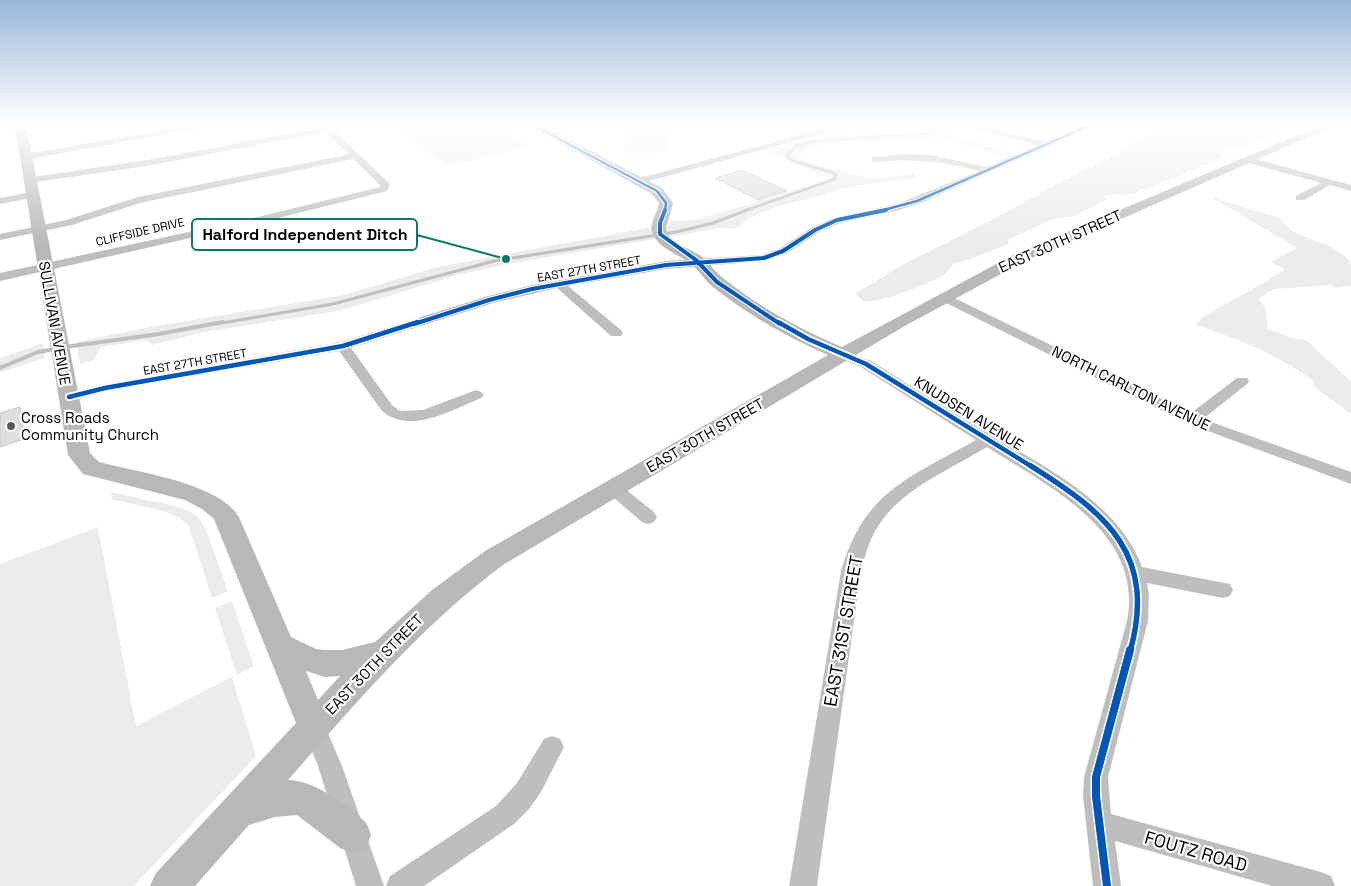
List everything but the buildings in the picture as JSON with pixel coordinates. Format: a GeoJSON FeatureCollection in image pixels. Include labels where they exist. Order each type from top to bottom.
{"type":"FeatureCollection","features":[{"type":"Feature","properties":{"kind":"main road","name":"SULLIVAN AVENUE"},"geometry":{"type":"LineString","coordinates":[[27,163],[79,455],[92,468],[192,494],[208,500],[222,511],[314,727]]}},
{"type":"Feature","properties":{"kind":"main road","name":"KNUDSEN AVENUE"},"geometry":{"type":"LineString","coordinates":[[605,163],[657,191],[666,203],[665,214],[659,228],[662,236],[700,264],[717,282],[772,319],[808,339],[843,354]]}},
{"type":"Feature","properties":{"kind":"main road","name":"EAST 30TH STREET"},"geometry":{"type":"LineString","coordinates":[[168,886],[384,652],[427,609],[471,574],[510,548],[944,297],[1037,249],[1240,163]]}},
{"type":"Feature","properties":{"kind":"main road"},"geometry":{"type":"LineString","coordinates":[[280,646],[317,662],[331,664],[346,663],[384,652]]}},
{"type":"Feature","properties":{"kind":"main road"},"geometry":{"type":"LineString","coordinates":[[239,810],[286,798],[297,798],[310,804],[353,834]]}},
{"type":"Feature","properties":{"kind":"street"},"geometry":{"type":"LineString","coordinates":[[0,202],[31,188],[141,163]]}},
{"type":"Feature","properties":{"kind":"street"},"geometry":{"type":"LineString","coordinates":[[0,237],[83,218],[138,200],[317,163]]}},
{"type":"Feature","properties":{"kind":"street","name":"CLIFFSIDE DRIVE"},"geometry":{"type":"LineString","coordinates":[[0,277],[374,193],[384,189],[385,184],[361,163]]}},
{"type":"Feature","properties":{"kind":"street"},"geometry":{"type":"LineString","coordinates":[[639,181],[704,163]]}},
{"type":"Feature","properties":{"kind":"street"},"geometry":{"type":"LineString","coordinates":[[960,163],[986,170]]}},
{"type":"Feature","properties":{"kind":"street","name":"EAST 27TH STREET"},"geometry":{"type":"LineString","coordinates":[[68,397],[105,388],[343,346],[489,300],[560,284],[650,268],[764,258],[783,251],[815,230],[837,220],[917,201],[1001,163]]}},
{"type":"Feature","properties":{"kind":"street"},"geometry":{"type":"LineString","coordinates":[[1260,163],[1351,188]]}},
{"type":"Feature","properties":{"kind":"street"},"geometry":{"type":"LineString","coordinates":[[1300,198],[1329,182]]}},
{"type":"Feature","properties":{"kind":"street"},"geometry":{"type":"LineString","coordinates":[[560,284],[616,333]]}},
{"type":"Feature","properties":{"kind":"street","name":"NORTH CARLTON AVENUE"},"geometry":{"type":"LineString","coordinates":[[944,297],[1192,420],[1351,478]]}},
{"type":"Feature","properties":{"kind":"street"},"geometry":{"type":"LineString","coordinates":[[343,346],[387,408],[397,415],[413,417],[429,413],[476,395]]}},
{"type":"Feature","properties":{"kind":"street","name":"KNUDSEN AVENUE"},"geometry":{"type":"LineString","coordinates":[[843,354],[866,364],[1060,484],[1090,506],[1122,543],[1130,557],[1139,591],[1136,630],[1096,777],[1096,796],[1107,886]]}},
{"type":"Feature","properties":{"kind":"street"},"geometry":{"type":"LineString","coordinates":[[1192,420],[1242,381]]}},
{"type":"Feature","properties":{"kind":"street","name":"EAST 31ST STREET"},"geometry":{"type":"LineString","coordinates":[[803,886],[850,571],[856,551],[870,524],[892,499],[988,440]]}},
{"type":"Feature","properties":{"kind":"street"},"geometry":{"type":"LineString","coordinates":[[613,488],[648,517]]}},
{"type":"Feature","properties":{"kind":"street"},"geometry":{"type":"LineString","coordinates":[[1135,573],[1223,590]]}},
{"type":"Feature","properties":{"kind":"street"},"geometry":{"type":"LineString","coordinates":[[314,727],[330,766],[370,886]]}},
{"type":"Feature","properties":{"kind":"street"},"geometry":{"type":"LineString","coordinates":[[400,886],[516,806],[534,781],[552,747]]}},
{"type":"Feature","properties":{"kind":"street","name":"FOUTZ ROAD"},"geometry":{"type":"LineString","coordinates":[[1100,824],[1321,886]]}},
{"type":"Feature","properties":{"kind":"shaded area"},"geometry":{"type":"Polygon","coordinates":[[[444,163],[459,163],[448,166],[444,163]]]}},
{"type":"Feature","properties":{"kind":"shaded area"},"geometry":{"type":"Polygon","coordinates":[[[795,163],[812,163],[867,178],[884,178],[916,173],[917,177],[850,187],[784,205],[763,212],[735,229],[718,228],[671,237],[666,231],[670,221],[696,220],[831,179],[795,163]]]}},
{"type":"Feature","properties":{"kind":"shaded area"},"geometry":{"type":"Polygon","coordinates":[[[1098,163],[1210,163],[1133,194],[1103,196],[1108,199],[1074,216],[1054,219],[1009,239],[1008,244],[953,264],[947,272],[939,277],[906,292],[872,301],[863,301],[856,293],[902,265],[997,217],[1056,184],[1098,163]]]}},
{"type":"Feature","properties":{"kind":"shaded area"},"geometry":{"type":"Polygon","coordinates":[[[1209,196],[1280,218],[1283,223],[1294,231],[1330,247],[1351,261],[1348,263],[1351,265],[1351,286],[1335,288],[1331,285],[1274,289],[1259,298],[1266,310],[1268,329],[1296,339],[1306,340],[1351,381],[1351,414],[1313,386],[1314,381],[1271,355],[1227,336],[1195,325],[1203,317],[1282,272],[1284,269],[1271,262],[1297,248],[1209,196]]]}},
{"type":"Feature","properties":{"kind":"shaded area"},"geometry":{"type":"Polygon","coordinates":[[[652,227],[653,235],[656,239],[507,264],[458,275],[339,311],[204,332],[153,345],[146,340],[101,347],[94,360],[80,364],[76,342],[145,328],[344,295],[437,267],[652,227]]]}},
{"type":"Feature","properties":{"kind":"shaded area"},"geometry":{"type":"Polygon","coordinates":[[[43,343],[45,358],[0,372],[0,358],[43,343]]]}},
{"type":"Feature","properties":{"kind":"shaded area"},"geometry":{"type":"Polygon","coordinates":[[[111,492],[175,506],[198,517],[206,529],[228,591],[212,598],[189,527],[183,521],[165,512],[112,500],[111,492]]]}},
{"type":"Feature","properties":{"kind":"shaded area"},"geometry":{"type":"Polygon","coordinates":[[[98,527],[136,726],[232,677],[256,756],[134,886],[0,886],[0,564],[98,527]]]}},
{"type":"Feature","properties":{"kind":"shaded area"},"geometry":{"type":"Polygon","coordinates":[[[232,601],[254,666],[237,675],[215,608],[232,601]]]}},
{"type":"Feature","properties":{"kind":"waterway"},"geometry":{"type":"LineString","coordinates":[[744,211],[835,179],[836,175],[833,173],[802,163]]}},
{"type":"Feature","properties":{"kind":"waterway"},"geometry":{"type":"LineString","coordinates":[[216,324],[333,304],[494,261],[676,232],[713,223],[747,210]]}},
{"type":"Feature","properties":{"kind":"waterway"},"geometry":{"type":"LineString","coordinates":[[65,347],[159,334],[223,322]]}},
{"type":"Feature","properties":{"kind":"waterway"},"geometry":{"type":"LineString","coordinates":[[0,368],[38,352],[55,349]]}},
{"type":"Feature","properties":{"kind":"cycle path"},"geometry":{"type":"LineString","coordinates":[[605,163],[657,191],[666,203],[659,228],[660,234],[696,260],[717,282],[772,319],[808,339],[866,364],[1060,484],[1080,498],[1112,528],[1132,563],[1137,583],[1138,605],[1136,630],[1096,777],[1096,796],[1107,886]]}},
{"type":"Feature","properties":{"kind":"cycle path"},"geometry":{"type":"LineString","coordinates":[[69,397],[105,388],[343,346],[489,300],[532,289],[666,265],[764,258],[783,251],[815,230],[837,220],[899,207],[917,201],[1003,163]]}},
{"type":"Feature","properties":{"kind":"place","name":"Halford Independent Ditch"},"geometry":{"type":"Point","coordinates":[506,259]}},
{"type":"Feature","properties":{"kind":"place","name":"Cross Roads Community Church"},"geometry":{"type":"Point","coordinates":[11,426]}}]}
